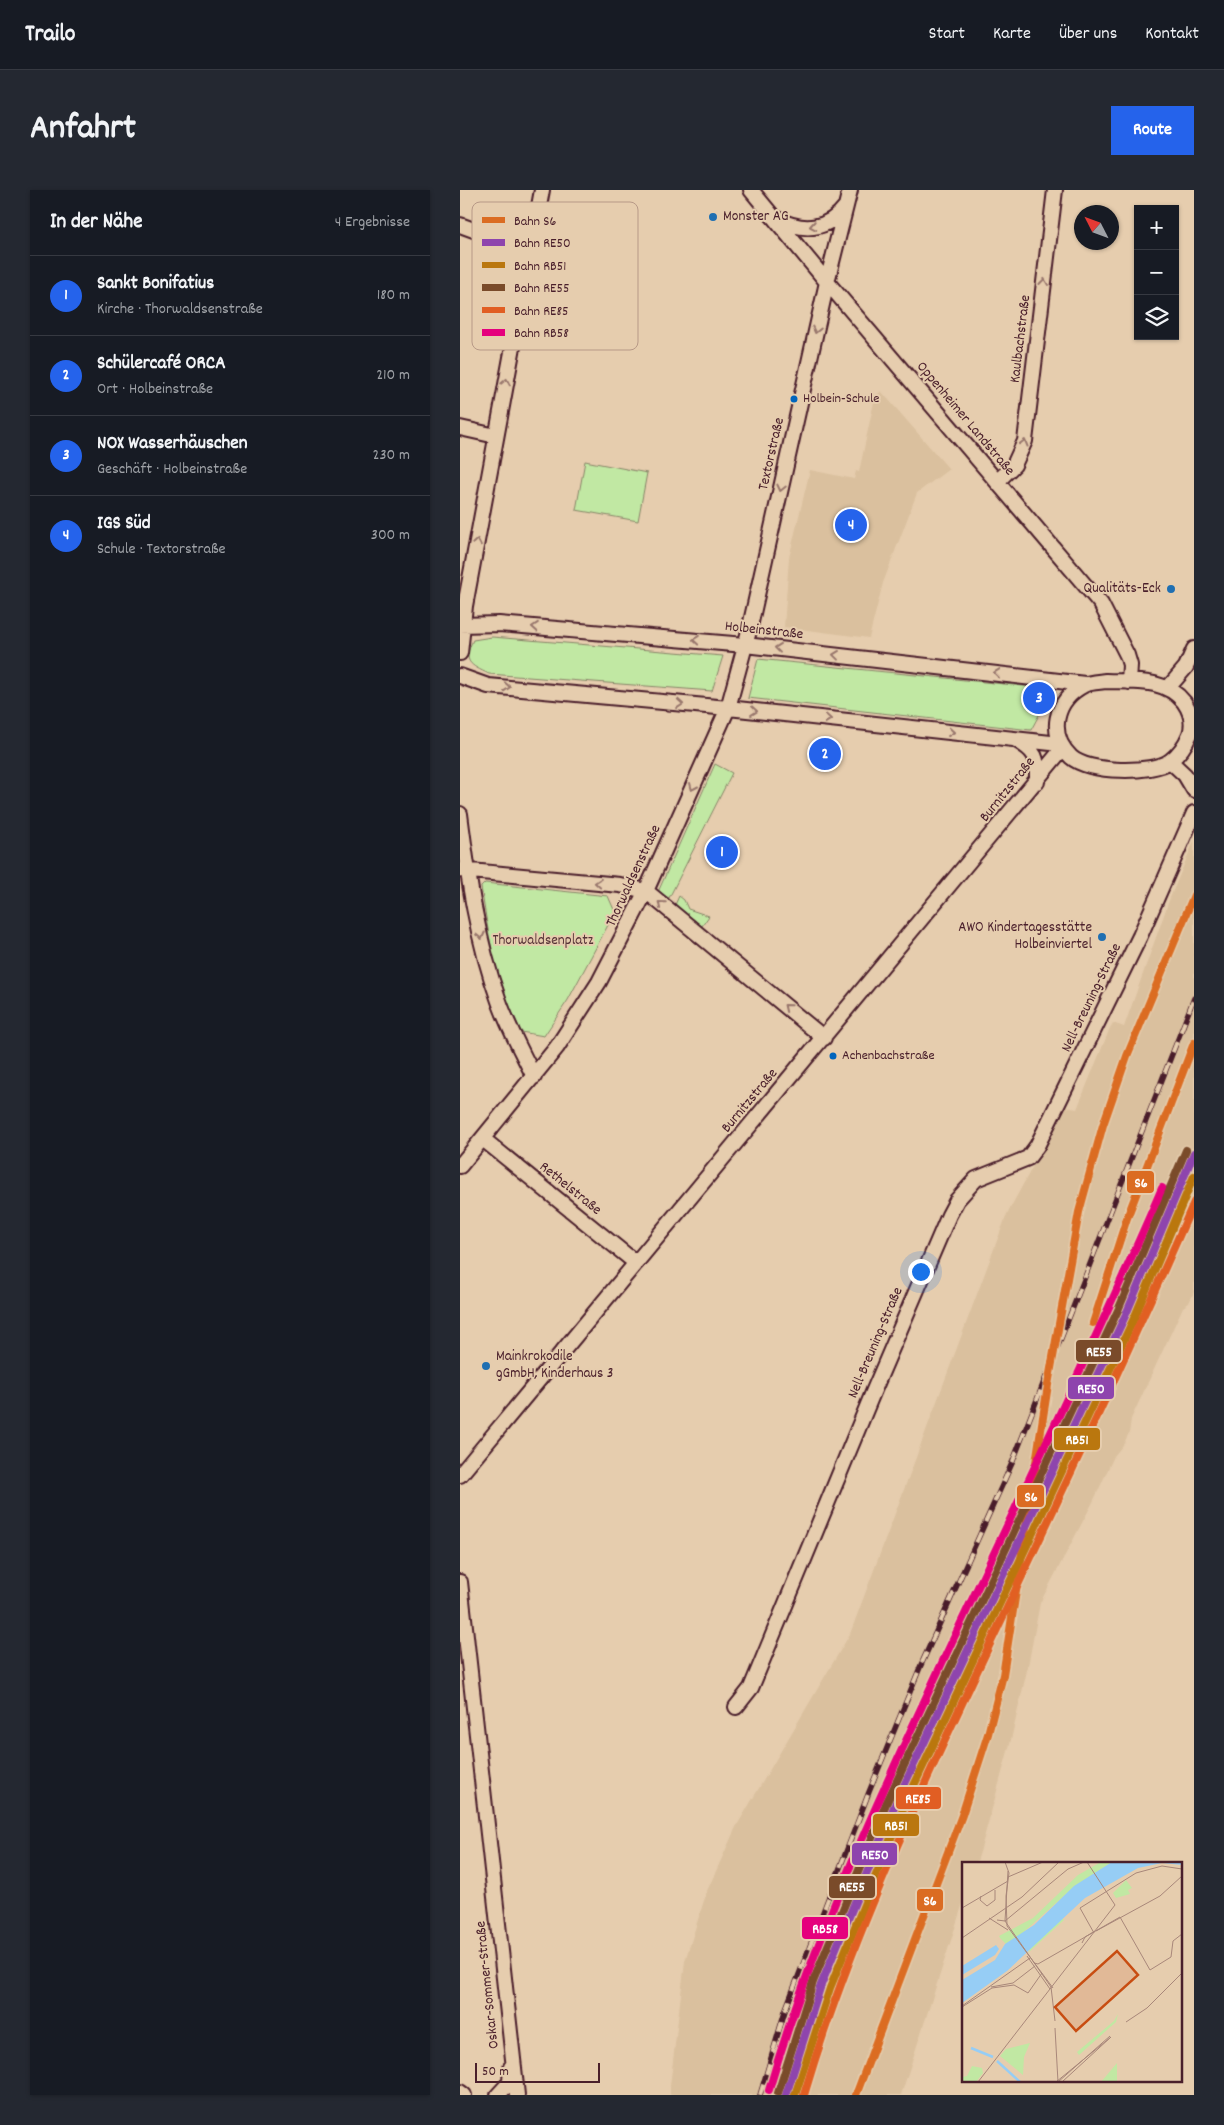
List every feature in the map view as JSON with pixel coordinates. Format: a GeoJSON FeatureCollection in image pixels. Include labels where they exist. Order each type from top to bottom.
{"type":"FeatureCollection","features":[{"type":"Feature","properties":{"kind":"street","name":"Oppenheimer Landstraße"},"geometry":{"type":"LineString","coordinates":[[751,190],[1101,604],[1127,655],[1130,666],[1129,682]]}},
{"type":"Feature","properties":{"kind":"street","name":"Textorstraße"},"geometry":{"type":"LineString","coordinates":[[728,708],[735,688],[827,282],[850,190]]}},
{"type":"Feature","properties":{"kind":"street","name":"Kaulbachstraße"},"geometry":{"type":"LineString","coordinates":[[997,482],[1014,465],[1025,440],[1055,190]]}},
{"type":"Feature","properties":{"kind":"street"},"geometry":{"type":"LineString","coordinates":[[775,218],[796,227],[816,227],[839,215],[847,206]]}},
{"type":"Feature","properties":{"kind":"street"},"geometry":{"type":"LineString","coordinates":[[460,225],[472,229]]}},
{"type":"Feature","properties":{"kind":"street"},"geometry":{"type":"LineString","coordinates":[[460,653],[461,625],[512,350]]}},
{"type":"Feature","properties":{"kind":"street"},"geometry":{"type":"LineString","coordinates":[[460,428],[496,436]]}},
{"type":"Feature","properties":{"kind":"street","name":"Holbeinstraße"},"geometry":{"type":"LineString","coordinates":[[461,625],[499,624],[745,644],[1085,684]]}},
{"type":"Feature","properties":{"kind":"street"},"geometry":{"type":"LineString","coordinates":[[1168,688],[1186,667],[1194,649]]}},
{"type":"Feature","properties":{"kind":"street"},"geometry":{"type":"LineString","coordinates":[[460,676],[488,686],[728,708],[1014,738],[1062,746]]}},
{"type":"Feature","properties":{"kind":"street"},"geometry":{"type":"LineString","coordinates":[[1106,681],[1129,682],[1149,682],[1168,688],[1178,695],[1189,710],[1193,725],[1192,734],[1187,744],[1170,761],[1155,767],[1129,770],[1094,767],[1072,759],[1062,746],[1056,727],[1060,712],[1068,698],[1085,684],[1106,681]]}},
{"type":"Feature","properties":{"kind":"street","name":"Thorwaldsenstraße"},"geometry":{"type":"LineString","coordinates":[[460,1166],[557,1047],[590,996],[646,891],[728,708]]}},
{"type":"Feature","properties":{"kind":"street"},"geometry":{"type":"LineString","coordinates":[[1014,738],[1032,750],[1037,759],[1037,782]]}},
{"type":"Feature","properties":{"kind":"street","name":"Burnitzstraße"},"geometry":{"type":"LineString","coordinates":[[460,1475],[1037,782],[1062,746]]}},
{"type":"Feature","properties":{"kind":"street"},"geometry":{"type":"LineString","coordinates":[[1170,761],[1185,775],[1194,790]]}},
{"type":"Feature","properties":{"kind":"street","name":"Nell-Breuning-Straße"},"geometry":{"type":"LineString","coordinates":[[736,1707],[751,1688],[874,1390],[949,1215],[957,1200],[976,1180],[1028,1158],[1037,1146],[1140,936],[1194,813]]}},
{"type":"Feature","properties":{"kind":"street"},"geometry":{"type":"LineString","coordinates":[[460,814],[464,871],[498,999],[534,1077]]}},
{"type":"Feature","properties":{"kind":"street"},"geometry":{"type":"LineString","coordinates":[[464,871],[620,886],[646,891],[824,1038]]}},
{"type":"Feature","properties":{"kind":"street","name":"Rethelstraße"},"geometry":{"type":"LineString","coordinates":[[483,1139],[636,1263]]}},
{"type":"Feature","properties":{"kind":"street","name":"Oskar-Sommer-Straße"},"geometry":{"type":"LineString","coordinates":[[460,1582],[517,2095]]}},
{"type":"Feature","properties":{"kind":"street","name":"Oskar-Sommer-Straße"},"geometry":{"type":"LineString","coordinates":[[498,2095],[510,2082],[513,2056]]}},
{"type":"Feature","properties":{"kind":"street"},"geometry":{"type":"LineString","coordinates":[[460,2092],[464,2095]]}},
{"type":"Feature","properties":{"kind":"shaded area"},"geometry":{"type":"Polygon","coordinates":[[[881,391],[949,469],[917,493],[883,583],[869,638],[784,627],[789,558],[810,470],[854,479],[856,471],[859,472],[875,397],[881,391]]]}},
{"type":"Feature","properties":{"kind":"shaded area"},"geometry":{"type":"Polygon","coordinates":[[[1194,841],[1194,1292],[1189,1303],[1183,1307],[1131,1419],[1129,1433],[1123,1445],[1114,1456],[1094,1500],[1040,1603],[1010,1744],[980,1852],[977,1862],[962,1862],[962,1906],[901,2095],[670,2095],[685,1961],[707,1891],[736,1827],[850,1634],[1007,1214],[1065,1107],[1077,1109],[1113,1023],[1124,1027],[1170,898],[1194,841]]]}},
{"type":"Feature","properties":{"kind":"green space"},"geometry":{"type":"Polygon","coordinates":[[[585,461],[647,473],[638,521],[576,510],[585,461]]]}},
{"type":"Feature","properties":{"kind":"green space"},"geometry":{"type":"Polygon","coordinates":[[[492,637],[723,656],[712,691],[489,674],[470,662],[468,653],[473,640],[492,637]]]}},
{"type":"Feature","properties":{"kind":"green space"},"geometry":{"type":"Polygon","coordinates":[[[758,659],[1053,689],[1031,730],[748,698],[758,659]]]}},
{"type":"Feature","properties":{"kind":"green space"},"geometry":{"type":"Polygon","coordinates":[[[715,764],[732,773],[669,898],[658,892],[715,764]]]}},
{"type":"Feature","properties":{"kind":"green space","name":"Thorwaldsenplatz"},"geometry":{"type":"Polygon","coordinates":[[[485,883],[608,896],[615,912],[568,1000],[544,1036],[521,1032],[503,989],[495,964],[486,920],[481,887],[485,883]]]}},
{"type":"Feature","properties":{"kind":"green space"},"geometry":{"type":"Polygon","coordinates":[[[679,896],[684,900],[688,909],[709,916],[702,926],[675,905],[679,896]]]}},
{"type":"Feature","properties":{"kind":"railway"},"geometry":{"type":"LineString","coordinates":[[760,2095],[785,2011],[869,1792],[921,1665],[1013,1461],[1194,998]]}},
{"type":"Feature","properties":{"kind":"rail line","name":"S6"},"geometry":{"type":"LineString","coordinates":[[856,2095],[962,1815],[988,1734],[1003,1675],[1048,1385],[1079,1212],[1103,1125],[1127,1056],[1194,895]]}},
{"type":"Feature","properties":{"kind":"rail line","name":"S6"},"geometry":{"type":"LineString","coordinates":[[1093,1323],[1127,1218],[1194,1043]]}},
{"type":"Feature","properties":{"kind":"rail line","name":"RE55"},"geometry":{"type":"LineString","coordinates":[[778,2093],[813,1982],[886,1804],[1119,1308],[1186,1150]]}},
{"type":"Feature","properties":{"kind":"rail line","name":"RE50"},"geometry":{"type":"LineString","coordinates":[[786,2095],[821,1985],[894,1807],[1127,1312],[1194,1153]]}},
{"type":"Feature","properties":{"kind":"rail line","name":"RB51"},"geometry":{"type":"LineString","coordinates":[[795,2095],[830,1988],[902,1811],[1135,1316],[1194,1176]]}},
{"type":"Feature","properties":{"kind":"rail line","name":"RB58"},"geometry":{"type":"LineString","coordinates":[[769,2090],[807,1976],[851,1865],[925,1700],[1084,1361],[1162,1188]]}},
{"type":"Feature","properties":{"kind":"rail line","name":"RE85"},"geometry":{"type":"LineString","coordinates":[[804,2095],[821,2039],[841,1985],[907,1823],[1116,1376],[1194,1202]]}},
{"type":"Feature","properties":{"kind":"place","name":"Monster AG"},"geometry":{"type":"Point","coordinates":[713,217]}},
{"type":"Feature","properties":{"kind":"place","name":"Holbein-Schule"},"geometry":{"type":"Point","coordinates":[794,399]}},
{"type":"Feature","properties":{"kind":"place","name":"IGS Süd"},"geometry":{"type":"Point","coordinates":[851,525]}},
{"type":"Feature","properties":{"kind":"place","name":"Qualitäts-Eck"},"geometry":{"type":"Point","coordinates":[1171,589]}},
{"type":"Feature","properties":{"kind":"place","name":"NOX Wasserhäuschen"},"geometry":{"type":"Point","coordinates":[1039,698]}},
{"type":"Feature","properties":{"kind":"place","name":"Schülercafé ORCA"},"geometry":{"type":"Point","coordinates":[825,754]}},
{"type":"Feature","properties":{"kind":"place","name":"Sankt Bonifatius"},"geometry":{"type":"Point","coordinates":[722,852]}},
{"type":"Feature","properties":{"kind":"place","name":"AWO Kindertagesstätte Holbeinviertel"},"geometry":{"type":"Point","coordinates":[1102,937]}},
{"type":"Feature","properties":{"kind":"place","name":"Achenbachstraße"},"geometry":{"type":"Point","coordinates":[833,1056]}},
{"type":"Feature","properties":{"kind":"place","name":"Mainkrokodile gGmbH, Kinderhaus 3"},"geometry":{"type":"Point","coordinates":[486,1366]}}]}
